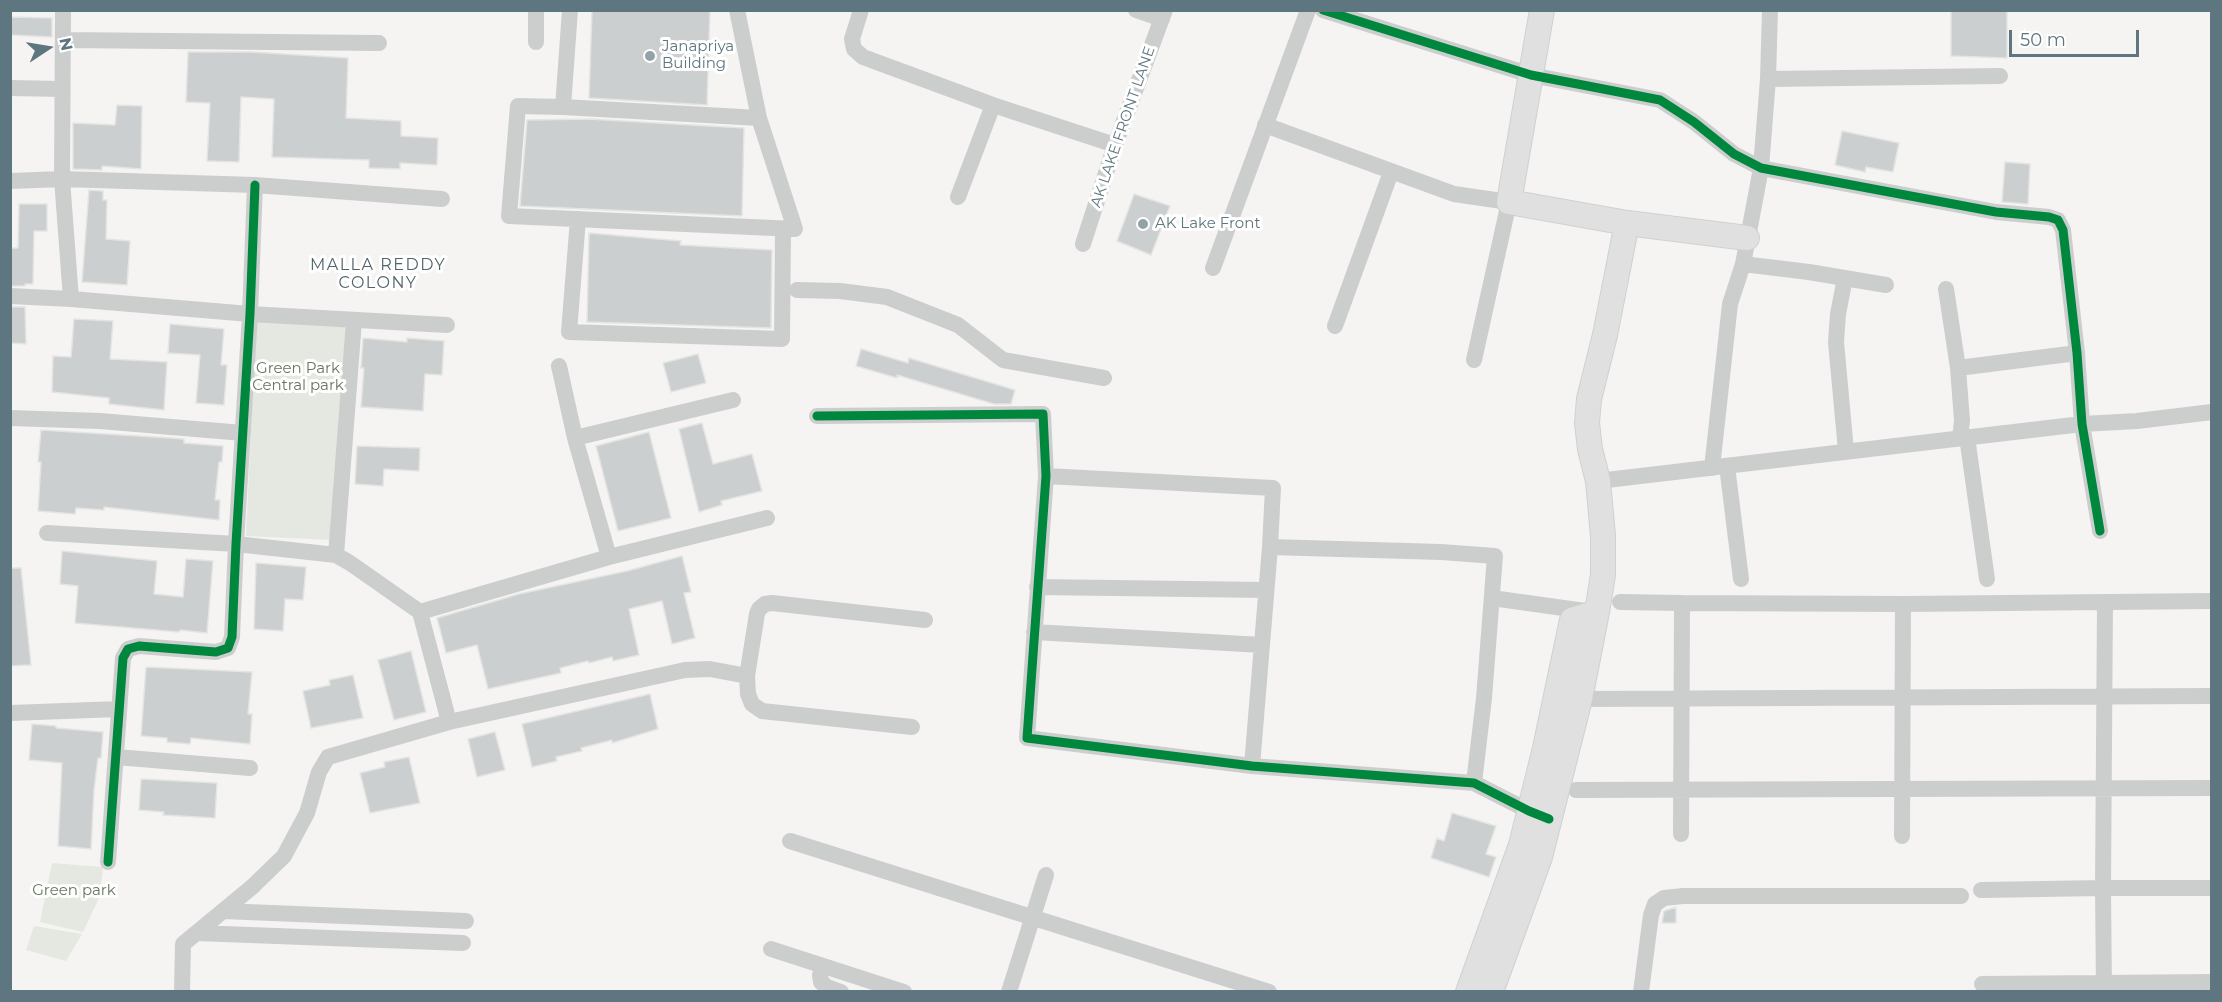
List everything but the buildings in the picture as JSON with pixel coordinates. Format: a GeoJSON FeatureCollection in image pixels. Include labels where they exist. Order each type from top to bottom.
{"type":"FeatureCollection","features":[{"type":"Feature","properties":{"kind":"street"},"geometry":{"type":"LineString","coordinates":[[63,10],[62,180],[71,299]]}},
{"type":"Feature","properties":{"kind":"street"},"geometry":{"type":"LineString","coordinates":[[536,10],[536,42]]}},
{"type":"Feature","properties":{"kind":"street"},"geometry":{"type":"LineString","coordinates":[[563,107],[570,10]]}},
{"type":"Feature","properties":{"kind":"street"},"geometry":{"type":"LineString","coordinates":[[737,10],[759,118],[795,229],[509,216],[518,106],[759,118]]}},
{"type":"Feature","properties":{"kind":"street"},"geometry":{"type":"LineString","coordinates":[[861,10],[852,39],[854,49],[862,57],[993,105],[1115,145]]}},
{"type":"Feature","properties":{"kind":"street"},"geometry":{"type":"LineString","coordinates":[[1136,10],[1163,15]]}},
{"type":"Feature","properties":{"kind":"street"},"geometry":{"type":"LineString","coordinates":[[1212,268],[1308,10]]}},
{"type":"Feature","properties":{"kind":"street"},"geometry":{"type":"LineString","coordinates":[[1323,10],[1531,75],[1660,100],[1694,122],[1734,154],[1761,168],[1996,212],[2049,217],[2058,220],[2063,230],[2077,353],[2082,424],[2100,531]]}},
{"type":"Feature","properties":{"kind":"street"},"geometry":{"type":"LineString","coordinates":[[1474,360],[1509,202],[1542,10]]}},
{"type":"Feature","properties":{"kind":"street"},"geometry":{"type":"LineString","coordinates":[[1741,579],[1719,467],[1730,304],[1743,264],[1761,168],[1768,79],[1770,10]]}},
{"type":"Feature","properties":{"kind":"street","name":"AK LAKE FRONT LANE"},"geometry":{"type":"LineString","coordinates":[[1083,244],[1115,145],[1163,15]]}},
{"type":"Feature","properties":{"kind":"street"},"geometry":{"type":"LineString","coordinates":[[64,40],[379,43]]}},
{"type":"Feature","properties":{"kind":"street"},"geometry":{"type":"LineString","coordinates":[[1768,79],[2000,76]]}},
{"type":"Feature","properties":{"kind":"street"},"geometry":{"type":"LineString","coordinates":[[10,88],[62,89]]}},
{"type":"Feature","properties":{"kind":"street"},"geometry":{"type":"LineString","coordinates":[[958,197],[993,105]]}},
{"type":"Feature","properties":{"kind":"street"},"geometry":{"type":"LineString","coordinates":[[1265,125],[1454,194],[1627,223],[1747,238]]}},
{"type":"Feature","properties":{"kind":"street"},"geometry":{"type":"LineString","coordinates":[[1335,326],[1391,172]]}},
{"type":"Feature","properties":{"kind":"street"},"geometry":{"type":"LineString","coordinates":[[10,181],[62,180],[255,185],[442,199]]}},
{"type":"Feature","properties":{"kind":"street"},"geometry":{"type":"LineString","coordinates":[[108,861],[123,658],[128,649],[139,646],[216,652],[228,648],[232,637],[255,185]]}},
{"type":"Feature","properties":{"kind":"street"},"geometry":{"type":"LineString","coordinates":[[578,219],[568,332],[782,339],[783,229]]}},
{"type":"Feature","properties":{"kind":"street"},"geometry":{"type":"LineString","coordinates":[[1468,992],[1512,870],[1539,815],[1580,699],[1603,575],[1603,536],[1598,481],[1590,449],[1587,423],[1589,399],[1605,335],[1627,223]]}},
{"type":"Feature","properties":{"kind":"street"},"geometry":{"type":"LineString","coordinates":[[1743,264],[1887,285]]}},
{"type":"Feature","properties":{"kind":"street"},"geometry":{"type":"LineString","coordinates":[[1845,278],[1838,314],[1836,342],[1846,451]]}},
{"type":"Feature","properties":{"kind":"street"},"geometry":{"type":"LineString","coordinates":[[1946,289],[1959,368],[1963,438],[1987,579]]}},
{"type":"Feature","properties":{"kind":"street"},"geometry":{"type":"LineString","coordinates":[[797,290],[840,291],[887,297],[958,325],[1004,360],[1104,378]]}},
{"type":"Feature","properties":{"kind":"street"},"geometry":{"type":"LineString","coordinates":[[10,296],[447,326]]}},
{"type":"Feature","properties":{"kind":"street"},"geometry":{"type":"LineString","coordinates":[[343,559],[354,321]]}},
{"type":"Feature","properties":{"kind":"street"},"geometry":{"type":"LineString","coordinates":[[1959,368],[2077,353]]}},
{"type":"Feature","properties":{"kind":"street"},"geometry":{"type":"LineString","coordinates":[[559,366],[575,438],[609,557]]}},
{"type":"Feature","properties":{"kind":"street"},"geometry":{"type":"LineString","coordinates":[[575,438],[733,400]]}},
{"type":"Feature","properties":{"kind":"street"},"geometry":{"type":"LineString","coordinates":[[1598,481],[2082,424],[2137,422],[2211,412]]}},
{"type":"Feature","properties":{"kind":"street"},"geometry":{"type":"LineString","coordinates":[[817,416],[1043,414],[1046,476],[1028,738],[1252,766],[1474,783],[1539,815]]}},
{"type":"Feature","properties":{"kind":"street"},"geometry":{"type":"LineString","coordinates":[[10,418],[100,421],[243,433]]}},
{"type":"Feature","properties":{"kind":"street"},"geometry":{"type":"LineString","coordinates":[[1046,476],[1273,488],[1252,766]]}},
{"type":"Feature","properties":{"kind":"street"},"geometry":{"type":"LineString","coordinates":[[420,612],[609,557],[767,518]]}},
{"type":"Feature","properties":{"kind":"street"},"geometry":{"type":"LineString","coordinates":[[47,533],[236,544],[343,559],[420,612],[449,722]]}},
{"type":"Feature","properties":{"kind":"street"},"geometry":{"type":"LineString","coordinates":[[1270,547],[1441,552],[1495,556],[1484,698],[1474,783]]}},
{"type":"Feature","properties":{"kind":"street"},"geometry":{"type":"LineString","coordinates":[[1037,587],[1266,590]]}},
{"type":"Feature","properties":{"kind":"street"},"geometry":{"type":"LineString","coordinates":[[1492,598],[1597,612]]}},
{"type":"Feature","properties":{"kind":"street"},"geometry":{"type":"LineString","coordinates":[[1620,602],[1903,604],[2211,601]]}},
{"type":"Feature","properties":{"kind":"street"},"geometry":{"type":"LineString","coordinates":[[2104,987],[2105,602]]}},
{"type":"Feature","properties":{"kind":"street"},"geometry":{"type":"LineString","coordinates":[[1681,834],[1682,603]]}},
{"type":"Feature","properties":{"kind":"street"},"geometry":{"type":"LineString","coordinates":[[912,727],[762,711],[752,704],[748,694],[747,676],[757,614],[765,604],[925,620]]}},
{"type":"Feature","properties":{"kind":"street"},"geometry":{"type":"LineString","coordinates":[[1902,836],[1903,604]]}},
{"type":"Feature","properties":{"kind":"street"},"geometry":{"type":"LineString","coordinates":[[1491,992],[1540,857],[1539,815],[1545,748],[1572,620],[1597,612]]}},
{"type":"Feature","properties":{"kind":"street"},"geometry":{"type":"LineString","coordinates":[[1034,632],[1262,645]]}},
{"type":"Feature","properties":{"kind":"street"},"geometry":{"type":"LineString","coordinates":[[182,992],[183,945],[284,856],[307,813],[319,772],[328,757],[449,722],[685,670],[710,669],[747,676]]}},
{"type":"Feature","properties":{"kind":"street"},"geometry":{"type":"LineString","coordinates":[[1580,699],[2211,696]]}},
{"type":"Feature","properties":{"kind":"street"},"geometry":{"type":"LineString","coordinates":[[10,713],[119,709]]}},
{"type":"Feature","properties":{"kind":"street"},"geometry":{"type":"LineString","coordinates":[[116,757],[250,768]]}},
{"type":"Feature","properties":{"kind":"street"},"geometry":{"type":"LineString","coordinates":[[1576,790],[2211,788]]}},
{"type":"Feature","properties":{"kind":"street"},"geometry":{"type":"LineString","coordinates":[[790,841],[1269,992]]}},
{"type":"Feature","properties":{"kind":"street"},"geometry":{"type":"LineString","coordinates":[[1009,992],[1046,875]]}},
{"type":"Feature","properties":{"kind":"street"},"geometry":{"type":"LineString","coordinates":[[1982,890],[2211,888]]}},
{"type":"Feature","properties":{"kind":"street"},"geometry":{"type":"LineString","coordinates":[[1641,992],[1651,915],[1655,904],[1664,898],[1961,896]]}},
{"type":"Feature","properties":{"kind":"street"},"geometry":{"type":"LineString","coordinates":[[223,911],[466,921]]}},
{"type":"Feature","properties":{"kind":"street"},"geometry":{"type":"LineString","coordinates":[[405,941],[406,919]]}},
{"type":"Feature","properties":{"kind":"street"},"geometry":{"type":"LineString","coordinates":[[196,933],[463,943]]}},
{"type":"Feature","properties":{"kind":"street"},"geometry":{"type":"LineString","coordinates":[[771,949],[904,992]]}},
{"type":"Feature","properties":{"kind":"street"},"geometry":{"type":"LineString","coordinates":[[823,966],[819,975],[821,982],[841,992]]}},
{"type":"Feature","properties":{"kind":"street"},"geometry":{"type":"LineString","coordinates":[[1982,984],[2104,987],[2211,982]]}},
{"type":"Feature","properties":{"kind":"green space","name":"Green Park Central park"},"geometry":{"type":"Polygon","coordinates":[[[256,321],[347,327],[331,540],[246,536],[256,321]]]}},
{"type":"Feature","properties":{"kind":"green space","name":"Green park"},"geometry":{"type":"Polygon","coordinates":[[[52,863],[103,867],[100,896],[83,932],[40,922],[52,863]]]}},
{"type":"Feature","properties":{"kind":"green space"},"geometry":{"type":"Polygon","coordinates":[[[34,926],[82,934],[66,961],[26,950],[34,926]]]}},
{"type":"Feature","properties":{"kind":"cycle path"},"geometry":{"type":"LineString","coordinates":[[1323,10],[1531,75],[1660,100],[1694,122],[1734,154],[1761,168],[1996,212],[2049,217],[2058,220],[2063,230],[2077,353],[2082,424],[2100,531]]}},
{"type":"Feature","properties":{"kind":"cycle path"},"geometry":{"type":"LineString","coordinates":[[108,862],[123,658],[128,649],[139,646],[216,652],[228,648],[232,637],[255,185]]}},
{"type":"Feature","properties":{"kind":"cycle path"},"geometry":{"type":"LineString","coordinates":[[817,416],[1043,414],[1046,476],[1027,738],[1252,766],[1474,783],[1549,819]]}},
{"type":"Feature","properties":{"kind":"place","name":"Janapriya Building"},"geometry":{"type":"Point","coordinates":[650,56]}},
{"type":"Feature","properties":{"kind":"place","name":"AK Lake Front"},"geometry":{"type":"Point","coordinates":[1143,224]}},
{"type":"Feature","properties":{"kind":"district","name":"MALLA REDDY COLONY"},"geometry":{"type":"Point","coordinates":[378,274]}}]}
